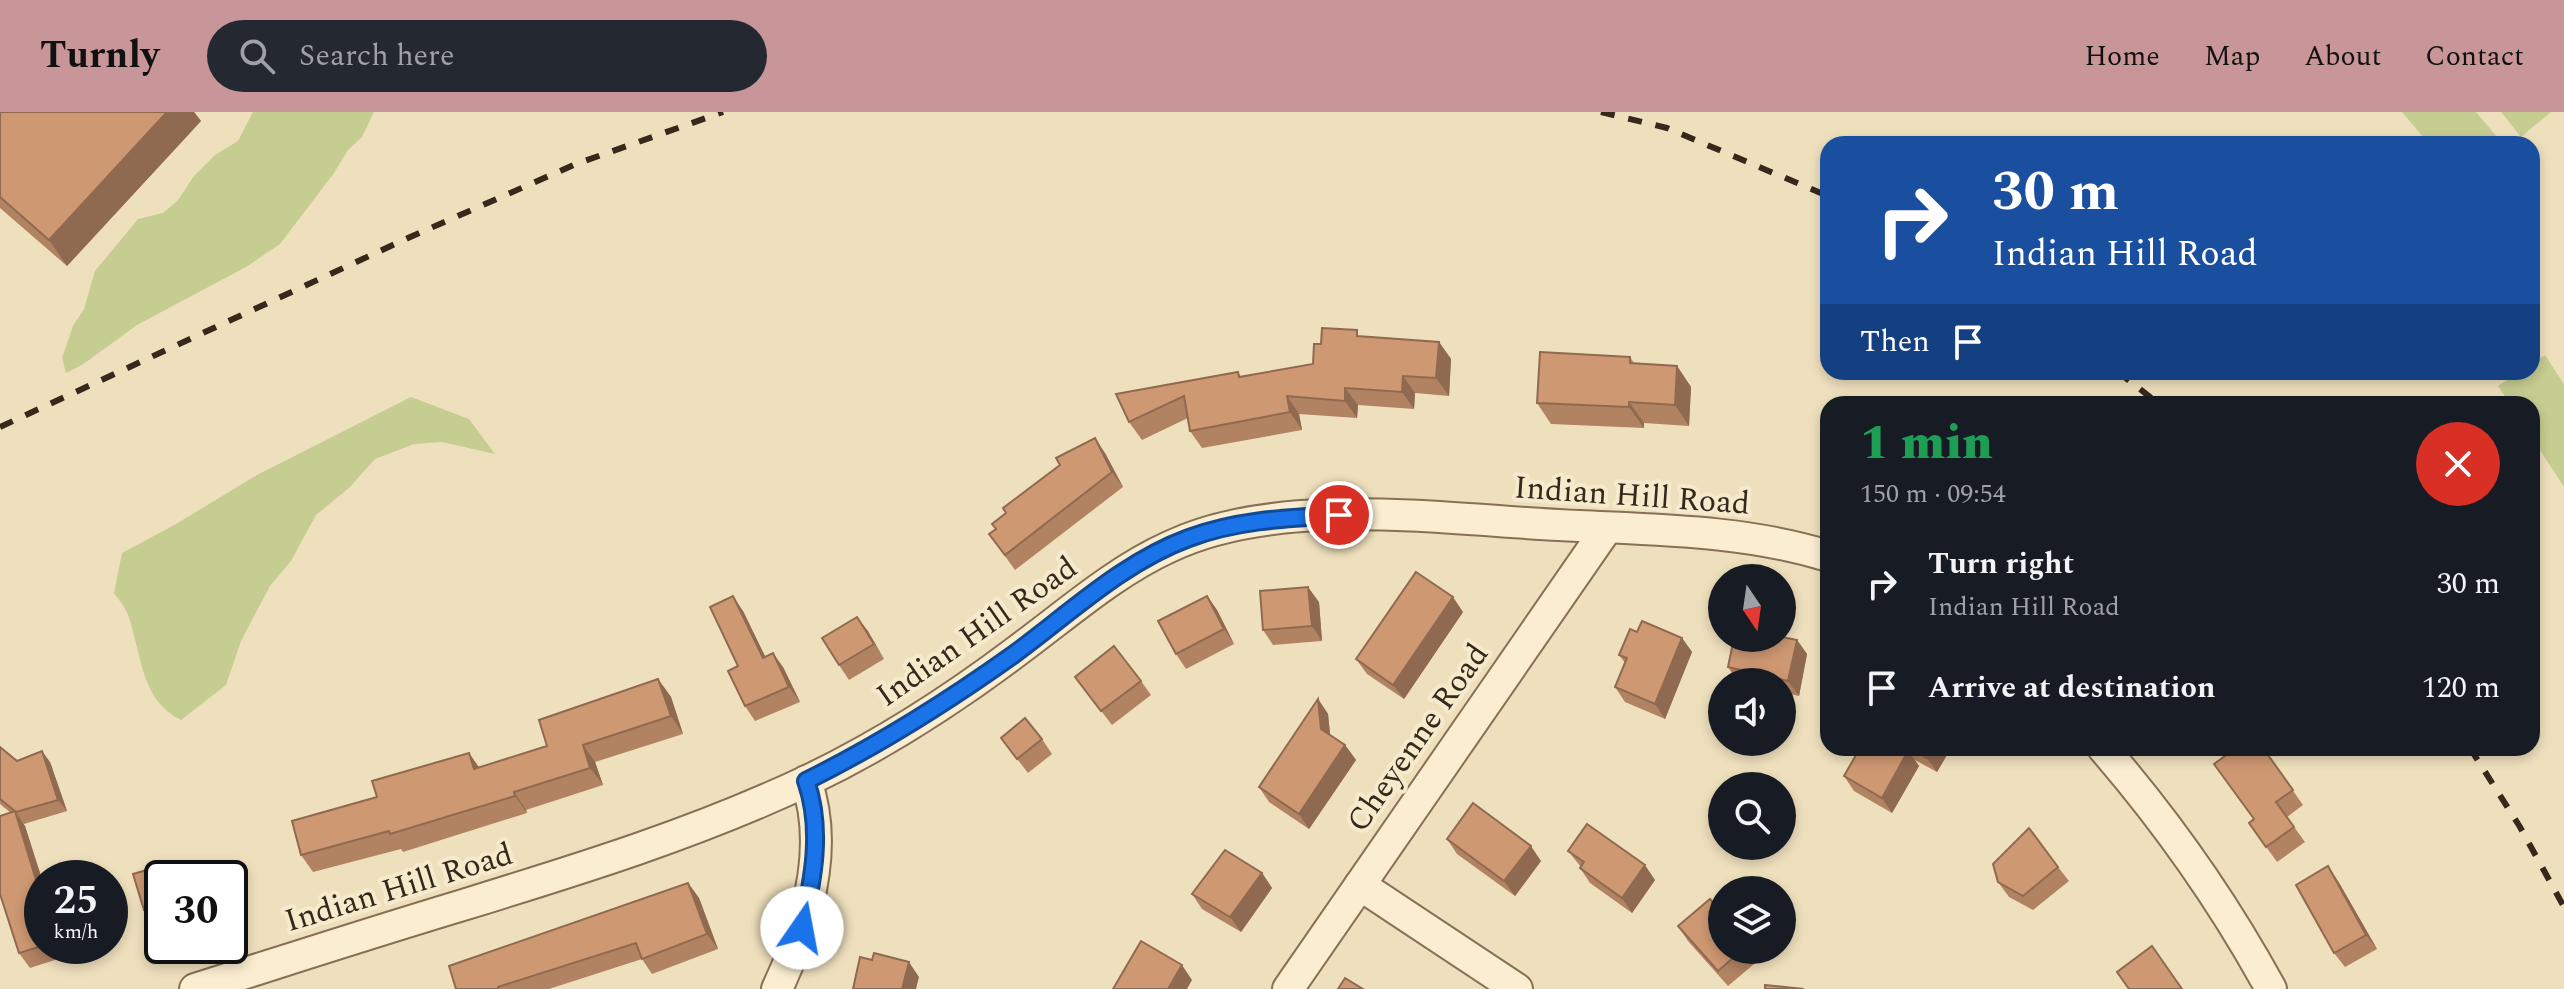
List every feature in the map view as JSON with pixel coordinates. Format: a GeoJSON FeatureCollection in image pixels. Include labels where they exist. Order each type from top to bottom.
{"type":"FeatureCollection","features":[{"type":"Feature","properties":{"kind":"street","name":"Indian Hill Road"},"geometry":{"type":"LineString","coordinates":[[195,989],[616,858],[709,823],[806,781],[853,758],[939,706],[1144,559],[1192,537],[1258,520],[1339,515],[1719,533],[1820,554]]}},
{"type":"Feature","properties":{"kind":"street","name":"Cheyenne Road"},"geometry":{"type":"LineString","coordinates":[[1288,989],[1607,528]]}},
{"type":"Feature","properties":{"kind":"street"},"geometry":{"type":"LineString","coordinates":[[2109,756],[2195,865],[2271,989]]}},
{"type":"Feature","properties":{"kind":"street"},"geometry":{"type":"LineString","coordinates":[[777,989],[802,928],[813,872],[814,810],[806,781]]}},
{"type":"Feature","properties":{"kind":"street"},"geometry":{"type":"LineString","coordinates":[[1360,885],[1517,989]]}},
{"type":"Feature","properties":{"kind":"green space"},"geometry":{"type":"Polygon","coordinates":[[[253,112],[374,112],[362,137],[348,150],[280,244],[246,267],[137,325],[66,373],[62,358],[73,326],[84,309],[95,271],[138,219],[163,213],[178,200],[194,176],[215,155],[238,141],[253,112]]]}},
{"type":"Feature","properties":{"kind":"green space"},"geometry":{"type":"Polygon","coordinates":[[[2402,112],[2476,112],[2496,136],[2422,136],[2402,112]]]}},
{"type":"Feature","properties":{"kind":"green space"},"geometry":{"type":"Polygon","coordinates":[[[2501,112],[2551,112],[2522,136],[2501,112]]]}},
{"type":"Feature","properties":{"kind":"green space"},"geometry":{"type":"Polygon","coordinates":[[[2545,355],[2564,384],[2564,487],[2540,450],[2540,396],[2505,396],[2498,386],[2507,380],[2540,380],[2540,358],[2545,355]]]}},
{"type":"Feature","properties":{"kind":"green space"},"geometry":{"type":"Polygon","coordinates":[[[411,397],[469,419],[495,454],[442,442],[414,444],[375,459],[349,488],[316,515],[291,561],[270,586],[241,641],[226,685],[181,720],[168,711],[157,701],[144,675],[128,615],[114,593],[122,553],[257,475],[411,397]]]}},
{"type":"Feature","properties":{"kind":"building"},"geometry":{"type":"Polygon","coordinates":[[[0,112],[167,112],[49,240],[0,197],[0,112]]]}},
{"type":"Feature","properties":{"kind":"building"},"geometry":{"type":"Polygon","coordinates":[[[1322,328],[1357,330],[1357,336],[1439,342],[1436,378],[1403,376],[1402,392],[1345,388],[1345,401],[1287,396],[1290,412],[1190,431],[1184,396],[1129,422],[1116,394],[1238,372],[1239,377],[1313,364],[1314,344],[1321,344],[1322,328]]]}},
{"type":"Feature","properties":{"kind":"building"},"geometry":{"type":"Polygon","coordinates":[[[1540,352],[1630,357],[1630,363],[1677,366],[1675,405],[1629,402],[1629,407],[1537,403],[1540,352]]]}},
{"type":"Feature","properties":{"kind":"building"},"geometry":{"type":"Polygon","coordinates":[[[1095,438],[1112,472],[1005,555],[989,534],[996,529],[992,524],[1006,513],[1003,508],[1060,465],[1056,458],[1095,438]]]}},
{"type":"Feature","properties":{"kind":"building"},"geometry":{"type":"Polygon","coordinates":[[[1416,572],[1453,597],[1393,685],[1356,659],[1416,572]]]}},
{"type":"Feature","properties":{"kind":"building"},"geometry":{"type":"Polygon","coordinates":[[[1308,587],[1312,626],[1263,630],[1260,591],[1308,587]]]}},
{"type":"Feature","properties":{"kind":"building"},"geometry":{"type":"Polygon","coordinates":[[[733,596],[763,658],[773,653],[789,687],[745,706],[728,671],[738,666],[710,607],[733,596]]]}},
{"type":"Feature","properties":{"kind":"building"},"geometry":{"type":"Polygon","coordinates":[[[1207,596],[1224,629],[1176,654],[1158,621],[1207,596]]]}},
{"type":"Feature","properties":{"kind":"building"},"geometry":{"type":"Polygon","coordinates":[[[857,617],[874,644],[839,665],[822,638],[857,617]]]}},
{"type":"Feature","properties":{"kind":"building"},"geometry":{"type":"Polygon","coordinates":[[[1642,621],[1682,638],[1655,704],[1615,687],[1627,658],[1619,655],[1630,629],[1637,632],[1642,621]]]}},
{"type":"Feature","properties":{"kind":"building"},"geometry":{"type":"Polygon","coordinates":[[[1114,646],[1141,681],[1101,711],[1075,677],[1114,646]]]}},
{"type":"Feature","properties":{"kind":"building"},"geometry":{"type":"Polygon","coordinates":[[[1731,652],[1794,652],[1791,668],[1728,667],[1731,652]]]}},
{"type":"Feature","properties":{"kind":"building"},"geometry":{"type":"Polygon","coordinates":[[[658,679],[671,716],[583,745],[590,768],[514,792],[515,796],[390,834],[389,831],[301,855],[292,821],[377,797],[372,781],[469,753],[474,769],[547,746],[539,720],[658,679]]]}},
{"type":"Feature","properties":{"kind":"building"},"geometry":{"type":"Polygon","coordinates":[[[1318,699],[1321,729],[1345,745],[1299,814],[1259,787],[1318,699]]]}},
{"type":"Feature","properties":{"kind":"building"},"geometry":{"type":"Polygon","coordinates":[[[1025,718],[1042,739],[1017,759],[1001,738],[1025,718]]]}},
{"type":"Feature","properties":{"kind":"building"},"geometry":{"type":"Polygon","coordinates":[[[0,747],[17,761],[42,751],[58,800],[16,812],[0,799],[0,747]]]}},
{"type":"Feature","properties":{"kind":"building"},"geometry":{"type":"Polygon","coordinates":[[[1855,756],[1905,756],[1882,798],[1844,776],[1855,756]]]}},
{"type":"Feature","properties":{"kind":"building"},"geometry":{"type":"Polygon","coordinates":[[[2225,756],[2269,756],[2293,790],[2276,802],[2294,827],[2266,847],[2249,823],[2254,819],[2214,764],[2225,756]]]}},
{"type":"Feature","properties":{"kind":"building"},"geometry":{"type":"Polygon","coordinates":[[[1473,803],[1531,846],[1504,881],[1447,839],[1473,803]]]}},
{"type":"Feature","properties":{"kind":"building"},"geometry":{"type":"Polygon","coordinates":[[[15,811],[30,860],[24,860],[24,951],[19,953],[0,894],[0,816],[15,811]]]}},
{"type":"Feature","properties":{"kind":"building"},"geometry":{"type":"Polygon","coordinates":[[[1587,824],[1645,865],[1622,898],[1580,868],[1584,862],[1568,851],[1587,824]]]}},
{"type":"Feature","properties":{"kind":"building"},"geometry":{"type":"Polygon","coordinates":[[[2029,828],[2058,867],[2023,896],[1998,882],[1993,864],[2029,828]]]}},
{"type":"Feature","properties":{"kind":"building"},"geometry":{"type":"Polygon","coordinates":[[[1225,850],[1262,873],[1230,917],[1192,894],[1225,850]]]}},
{"type":"Feature","properties":{"kind":"building"},"geometry":{"type":"Polygon","coordinates":[[[2328,866],[2366,935],[2334,953],[2296,885],[2328,866]]]}},
{"type":"Feature","properties":{"kind":"building"},"geometry":{"type":"Polygon","coordinates":[[[144,871],[144,910],[133,874],[144,871]]]}},
{"type":"Feature","properties":{"kind":"building"},"geometry":{"type":"Polygon","coordinates":[[[688,883],[707,934],[642,959],[636,943],[498,989],[456,989],[449,966],[688,883]]]}},
{"type":"Feature","properties":{"kind":"building"},"geometry":{"type":"Polygon","coordinates":[[[1708,901],[1708,960],[1678,926],[1708,901]]]}},
{"type":"Feature","properties":{"kind":"building"},"geometry":{"type":"Polygon","coordinates":[[[1141,941],[1182,965],[1168,989],[1113,989],[1141,941]]]}},
{"type":"Feature","properties":{"kind":"building"},"geometry":{"type":"Polygon","coordinates":[[[2152,946],[2182,989],[2129,989],[2117,972],[2152,946]]]}},
{"type":"Feature","properties":{"kind":"building"},"geometry":{"type":"Polygon","coordinates":[[[874,953],[909,962],[902,989],[853,989],[860,957],[872,960],[874,953]]]}},
{"type":"Feature","properties":{"kind":"building"},"geometry":{"type":"Polygon","coordinates":[[[1712,964],[1726,964],[1718,971],[1712,964]]]}},
{"type":"Feature","properties":{"kind":"building"},"geometry":{"type":"Polygon","coordinates":[[[1345,978],[1363,989],[1338,989],[1345,978]]]}},
{"type":"Feature","properties":{"kind":"building"},"geometry":{"type":"Polygon","coordinates":[[[1765,985],[1804,989],[1765,989],[1765,985]]]}},
{"type":"Feature","properties":{"kind":"railway"},"geometry":{"type":"LineString","coordinates":[[0,427],[408,238],[576,164],[723,112]]}},
{"type":"Feature","properties":{"kind":"railway"},"geometry":{"type":"LineString","coordinates":[[1601,112],[1667,128],[1820,193]]}},
{"type":"Feature","properties":{"kind":"railway"},"geometry":{"type":"LineString","coordinates":[[2128,380],[2149,396]]}},
{"type":"Feature","properties":{"kind":"railway"},"geometry":{"type":"LineString","coordinates":[[2475,756],[2520,827],[2564,907]]}},
{"type":"Feature","properties":{"kind":"route"},"geometry":{"type":"LineString","coordinates":[[802,928],[813,872],[815,843],[813,800],[806,781],[853,758],[939,706],[1144,559],[1168,547],[1192,537],[1258,520],[1339,515]]}}]}
